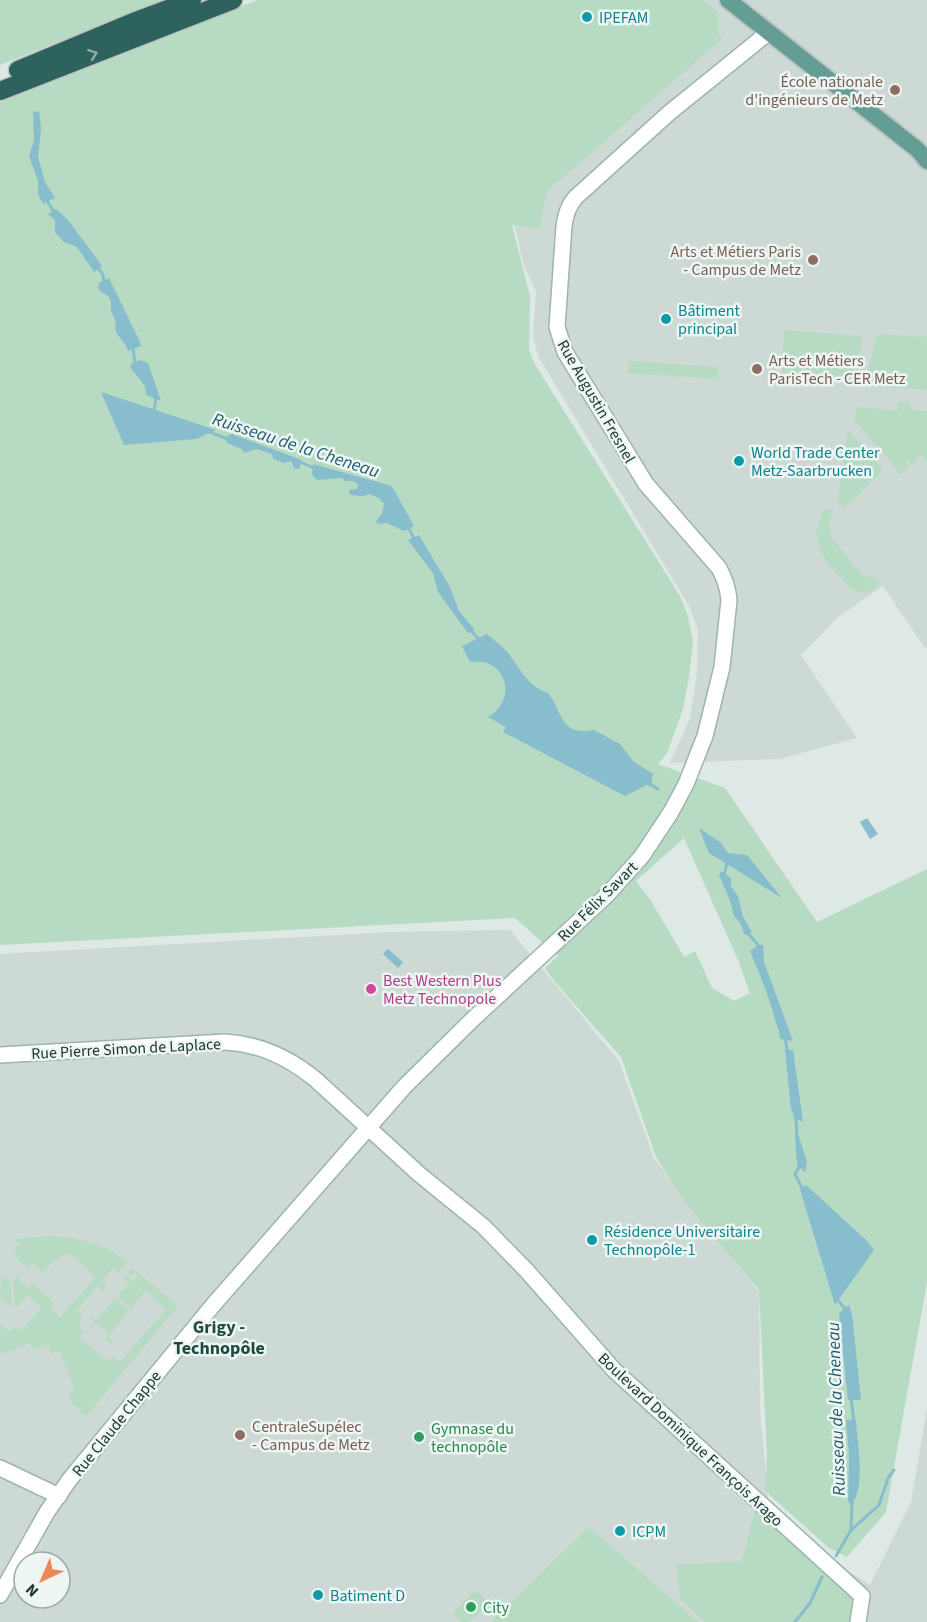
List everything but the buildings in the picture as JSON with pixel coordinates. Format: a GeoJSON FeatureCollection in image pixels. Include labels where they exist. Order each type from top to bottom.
{"type":"FeatureCollection","features":[{"type":"Feature","properties":{"kind":"highway"},"geometry":{"type":"LineString","coordinates":[[0,77],[180,0]]}},
{"type":"Feature","properties":{"kind":"highway"},"geometry":{"type":"LineString","coordinates":[[132,22],[192,0]]}},
{"type":"Feature","properties":{"kind":"highway"},"geometry":{"type":"LineString","coordinates":[[0,91],[233,0]]}},
{"type":"Feature","properties":{"kind":"main road"},"geometry":{"type":"LineString","coordinates":[[728,0],[924,155]]}},
{"type":"Feature","properties":{"kind":"street","name":"Rue Augustin Fresnel"},"geometry":{"type":"LineString","coordinates":[[726,579],[709,556],[646,484],[565,352],[557,327],[562,243],[566,213],[576,197],[669,113],[769,32]]}},
{"type":"Feature","properties":{"kind":"street","name":"Rue Félix Savart"},"geometry":{"type":"LineString","coordinates":[[368,1128],[437,1053],[607,895],[642,856],[671,812],[686,784],[705,736],[720,678],[729,600],[726,579]]}},
{"type":"Feature","properties":{"kind":"street","name":"Rue Pierre Simon de Laplace"},"geometry":{"type":"LineString","coordinates":[[0,1055],[213,1042],[244,1044],[271,1051],[297,1065],[368,1128]]}},
{"type":"Feature","properties":{"kind":"street","name":"Rue Claude Chappe"},"geometry":{"type":"LineString","coordinates":[[0,1594],[74,1474],[177,1348],[368,1128]]}},
{"type":"Feature","properties":{"kind":"street","name":"Boulevard Dominique François Arago"},"geometry":{"type":"LineString","coordinates":[[368,1128],[483,1227],[527,1270],[614,1370],[862,1596],[858,1622]]}},
{"type":"Feature","properties":{"kind":"street"},"geometry":{"type":"LineString","coordinates":[[0,1468],[59,1496]]}},
{"type":"Feature","properties":{"kind":"shaded area"},"geometry":{"type":"Polygon","coordinates":[[[462,0],[927,0],[927,647],[925,648],[883,586],[838,617],[801,655],[857,738],[779,759],[670,763],[690,718],[697,673],[698,630],[688,604],[539,358],[533,337],[536,291],[524,266],[462,0]]]}},
{"type":"Feature","properties":{"kind":"shaded area"},"geometry":{"type":"Polygon","coordinates":[[[510,930],[619,1061],[654,1158],[759,1292],[760,1409],[768,1498],[847,1570],[870,1585],[911,1502],[927,1408],[927,1622],[0,1622],[0,954],[390,932],[510,930]]]}},
{"type":"Feature","properties":{"kind":"green space"},"geometry":{"type":"Polygon","coordinates":[[[0,0],[168,0],[129,13],[0,65],[0,0]]]}},
{"type":"Feature","properties":{"kind":"green space"},"geometry":{"type":"Polygon","coordinates":[[[257,0],[703,0],[718,12],[718,33],[723,38],[550,189],[539,229],[512,225],[530,296],[529,350],[534,363],[680,596],[688,616],[693,642],[683,709],[667,753],[658,764],[725,788],[817,922],[927,869],[927,1282],[886,1512],[847,1557],[829,1548],[765,1491],[767,1456],[759,1290],[687,1205],[656,1157],[621,1057],[545,968],[558,956],[515,918],[0,945],[0,102],[257,0]],[[684,838],[636,881],[651,901],[684,957],[695,951],[712,988],[734,1001],[750,993],[738,960],[684,838]]]}},
{"type":"Feature","properties":{"kind":"green space"},"geometry":{"type":"Polygon","coordinates":[[[784,330],[862,336],[861,349],[849,383],[782,378],[784,330]]]}},
{"type":"Feature","properties":{"kind":"green space"},"geometry":{"type":"Polygon","coordinates":[[[877,334],[927,337],[927,390],[864,386],[877,334]]]}},
{"type":"Feature","properties":{"kind":"green space"},"geometry":{"type":"Polygon","coordinates":[[[629,361],[718,367],[718,379],[628,373],[629,361]]]}},
{"type":"Feature","properties":{"kind":"green space"},"geometry":{"type":"Polygon","coordinates":[[[897,402],[910,403],[911,410],[927,411],[927,460],[921,454],[911,465],[909,458],[908,468],[901,474],[854,420],[857,407],[898,411],[897,402]]]}},
{"type":"Feature","properties":{"kind":"green space"},"geometry":{"type":"Polygon","coordinates":[[[848,430],[883,470],[851,502],[842,507],[838,501],[848,430]]]}},
{"type":"Feature","properties":{"kind":"green space"},"geometry":{"type":"Polygon","coordinates":[[[826,509],[833,512],[829,521],[831,537],[862,575],[879,580],[872,590],[865,593],[851,589],[829,565],[821,552],[816,533],[822,513],[826,509]]]}},
{"type":"Feature","properties":{"kind":"green space"},"geometry":{"type":"Polygon","coordinates":[[[51,1236],[91,1243],[109,1250],[127,1262],[118,1273],[113,1268],[102,1281],[107,1285],[103,1291],[97,1286],[77,1310],[82,1314],[79,1325],[83,1332],[79,1337],[107,1361],[112,1356],[120,1362],[166,1310],[147,1291],[131,1308],[117,1296],[129,1283],[124,1278],[126,1275],[133,1282],[138,1276],[135,1272],[131,1276],[128,1274],[132,1268],[178,1306],[86,1416],[73,1405],[69,1393],[75,1391],[60,1351],[52,1354],[48,1344],[33,1350],[31,1343],[3,1353],[0,1349],[0,1324],[9,1332],[12,1328],[21,1331],[42,1308],[27,1295],[17,1307],[15,1306],[13,1282],[21,1273],[18,1279],[27,1288],[32,1283],[54,1303],[50,1308],[60,1317],[75,1301],[69,1296],[76,1300],[96,1277],[70,1254],[63,1254],[57,1261],[55,1259],[43,1272],[32,1263],[28,1268],[17,1258],[14,1247],[20,1247],[20,1242],[14,1243],[16,1239],[51,1236]]]}},
{"type":"Feature","properties":{"kind":"green space"},"geometry":{"type":"Polygon","coordinates":[[[0,1274],[10,1283],[12,1307],[0,1298],[2,1279],[0,1274]]]}},
{"type":"Feature","properties":{"kind":"green space"},"geometry":{"type":"Polygon","coordinates":[[[115,1299],[129,1310],[108,1337],[113,1342],[111,1344],[105,1339],[109,1333],[96,1323],[92,1328],[90,1327],[94,1322],[89,1318],[91,1316],[96,1321],[115,1299]]]}},
{"type":"Feature","properties":{"kind":"green space"},"geometry":{"type":"Polygon","coordinates":[[[756,1499],[862,1596],[858,1622],[705,1622],[681,1600],[676,1565],[742,1561],[756,1499]]]}},
{"type":"Feature","properties":{"kind":"green space"},"geometry":{"type":"Polygon","coordinates":[[[589,1527],[698,1622],[491,1622],[589,1527]]]}},
{"type":"Feature","properties":{"kind":"green space","name":"City"},"geometry":{"type":"Polygon","coordinates":[[[473,1592],[480,1593],[487,1600],[487,1605],[469,1622],[462,1622],[454,1615],[455,1610],[473,1592]]]}},
{"type":"Feature","properties":{"kind":"water"},"geometry":{"type":"Polygon","coordinates":[[[39,111],[41,129],[38,157],[45,182],[55,198],[43,204],[38,194],[38,181],[29,156],[34,141],[33,112],[39,111]]]}},
{"type":"Feature","properties":{"kind":"water"},"geometry":{"type":"Polygon","coordinates":[[[56,209],[68,220],[102,266],[94,272],[77,247],[64,242],[55,232],[55,220],[48,214],[56,209]]]}},
{"type":"Feature","properties":{"kind":"water"},"geometry":{"type":"Polygon","coordinates":[[[109,278],[140,342],[141,346],[128,351],[117,333],[116,322],[111,311],[111,301],[98,288],[99,283],[109,278]]]}},
{"type":"Feature","properties":{"kind":"water"},"geometry":{"type":"Polygon","coordinates":[[[141,360],[148,363],[161,401],[146,395],[145,386],[130,367],[132,363],[141,360]]]}},
{"type":"Feature","properties":{"kind":"water"},"geometry":{"type":"Polygon","coordinates":[[[101,392],[216,430],[196,439],[124,445],[101,392]]]}},
{"type":"Feature","properties":{"kind":"water"},"geometry":{"type":"Polygon","coordinates":[[[232,434],[302,460],[299,469],[294,468],[291,461],[284,463],[273,459],[272,454],[257,449],[244,453],[242,449],[227,443],[224,437],[232,434]]]}},
{"type":"Feature","properties":{"kind":"water"},"geometry":{"type":"Polygon","coordinates":[[[313,464],[392,486],[414,526],[404,531],[387,523],[378,524],[376,521],[382,514],[384,504],[379,498],[369,494],[350,495],[349,490],[357,489],[358,484],[353,481],[345,481],[342,478],[317,480],[312,475],[313,464]]]}},
{"type":"Feature","properties":{"kind":"water"},"geometry":{"type":"Polygon","coordinates":[[[419,535],[450,587],[459,611],[475,630],[468,633],[438,592],[433,573],[408,540],[419,535]]]}},
{"type":"Feature","properties":{"kind":"water"},"geometry":{"type":"Polygon","coordinates":[[[487,634],[501,645],[530,682],[548,693],[568,726],[575,730],[594,730],[620,744],[634,762],[653,774],[651,787],[647,785],[625,796],[503,732],[506,727],[488,717],[498,709],[503,700],[504,680],[500,672],[492,666],[482,662],[470,662],[462,646],[487,634]]]}},
{"type":"Feature","properties":{"kind":"water"},"geometry":{"type":"Polygon","coordinates":[[[867,818],[878,834],[870,839],[860,822],[867,818]]]}},
{"type":"Feature","properties":{"kind":"water"},"geometry":{"type":"Polygon","coordinates":[[[699,828],[720,842],[728,853],[747,855],[782,898],[709,853],[699,828]]]}},
{"type":"Feature","properties":{"kind":"water"},"geometry":{"type":"Polygon","coordinates":[[[721,871],[731,878],[731,887],[738,896],[743,917],[752,932],[745,935],[734,916],[719,875],[721,871]]]}},
{"type":"Feature","properties":{"kind":"water"},"geometry":{"type":"Polygon","coordinates":[[[758,945],[763,945],[764,962],[793,1041],[780,1039],[769,999],[750,951],[758,945]]]}},
{"type":"Feature","properties":{"kind":"water"},"geometry":{"type":"Polygon","coordinates":[[[388,949],[403,962],[398,968],[383,954],[388,949]]]}},
{"type":"Feature","properties":{"kind":"water"},"geometry":{"type":"Polygon","coordinates":[[[785,1050],[793,1050],[803,1122],[793,1117],[791,1109],[785,1050]]]}},
{"type":"Feature","properties":{"kind":"water"},"geometry":{"type":"Polygon","coordinates":[[[795,1135],[799,1137],[807,1162],[805,1172],[797,1165],[795,1135]]]}},
{"type":"Feature","properties":{"kind":"water"},"geometry":{"type":"Polygon","coordinates":[[[806,1185],[874,1250],[835,1305],[800,1189],[806,1185]]]}},
{"type":"Feature","properties":{"kind":"water"},"geometry":{"type":"Polygon","coordinates":[[[849,1305],[852,1314],[861,1400],[848,1400],[839,1313],[849,1305]]]}},
{"type":"Feature","properties":{"kind":"water"},"geometry":{"type":"Polygon","coordinates":[[[846,1420],[856,1420],[859,1452],[859,1486],[852,1504],[848,1502],[849,1455],[846,1420]]]}},
{"type":"Feature","properties":{"kind":"waterway","name":"Ruisseau de la Cheneau"},"geometry":{"type":"LineString","coordinates":[[46,199],[55,214]]}},
{"type":"Feature","properties":{"kind":"waterway","name":"Ruisseau de la Cheneau"},"geometry":{"type":"LineString","coordinates":[[96,266],[102,273],[105,284]]}},
{"type":"Feature","properties":{"kind":"waterway","name":"Ruisseau de la Cheneau"},"geometry":{"type":"LineString","coordinates":[[133,347],[135,364]]}},
{"type":"Feature","properties":{"kind":"waterway","name":"Ruisseau de la Cheneau"},"geometry":{"type":"LineString","coordinates":[[154,411],[156,398]]}},
{"type":"Feature","properties":{"kind":"waterway","name":"Ruisseau de la Cheneau"},"geometry":{"type":"LineString","coordinates":[[209,432],[225,438]]}},
{"type":"Feature","properties":{"kind":"waterway","name":"Ruisseau de la Cheneau"},"geometry":{"type":"LineString","coordinates":[[300,462],[316,469]]}},
{"type":"Feature","properties":{"kind":"waterway","name":"Ruisseau de la Cheneau"},"geometry":{"type":"LineString","coordinates":[[408,527],[415,540]]}},
{"type":"Feature","properties":{"kind":"waterway","name":"Ruisseau de la Cheneau"},"geometry":{"type":"LineString","coordinates":[[470,630],[480,640]]}},
{"type":"Feature","properties":{"kind":"waterway","name":"Ruisseau de la Cheneau"},"geometry":{"type":"LineString","coordinates":[[650,784],[658,789]]}},
{"type":"Feature","properties":{"kind":"waterway","name":"Ruisseau de la Cheneau"},"geometry":{"type":"LineString","coordinates":[[724,876],[727,862]]}},
{"type":"Feature","properties":{"kind":"waterway","name":"Ruisseau de la Cheneau"},"geometry":{"type":"LineString","coordinates":[[747,932],[758,945],[757,948]]}},
{"type":"Feature","properties":{"kind":"waterway","name":"Ruisseau de la Cheneau"},"geometry":{"type":"LineString","coordinates":[[785,1037],[788,1054]]}},
{"type":"Feature","properties":{"kind":"waterway","name":"Ruisseau de la Cheneau"},"geometry":{"type":"LineString","coordinates":[[796,1117],[797,1137]]}},
{"type":"Feature","properties":{"kind":"waterway","name":"Ruisseau de la Cheneau"},"geometry":{"type":"LineString","coordinates":[[801,1164],[795,1174],[803,1190]]}},
{"type":"Feature","properties":{"kind":"waterway","name":"Ruisseau de la Cheneau"},"geometry":{"type":"LineString","coordinates":[[837,1299],[846,1310]]}},
{"type":"Feature","properties":{"kind":"waterway","name":"Ruisseau de la Cheneau"},"geometry":{"type":"LineString","coordinates":[[851,1397],[854,1424]]}},
{"type":"Feature","properties":{"kind":"waterway"},"geometry":{"type":"LineString","coordinates":[[851,1530],[879,1505],[888,1478],[894,1470]]}},
{"type":"Feature","properties":{"kind":"waterway","name":"Ruisseau de la Cheneau"},"geometry":{"type":"LineString","coordinates":[[836,1556],[851,1530],[852,1502]]}},
{"type":"Feature","properties":{"kind":"waterway","name":"Ruisseau de la Cheneau"},"geometry":{"type":"LineString","coordinates":[[795,1622],[810,1603],[822,1577]]}},
{"type":"Feature","properties":{"kind":"place","name":"IPEFAM"},"geometry":{"type":"Point","coordinates":[587,17]}},
{"type":"Feature","properties":{"kind":"place","name":"École nationale d'ingénieurs de Metz"},"geometry":{"type":"Point","coordinates":[895,90]}},
{"type":"Feature","properties":{"kind":"place","name":"Arts et Métiers Paris - Campus de Metz"},"geometry":{"type":"Point","coordinates":[813,260]}},
{"type":"Feature","properties":{"kind":"place","name":"Bâtiment principal"},"geometry":{"type":"Point","coordinates":[666,319]}},
{"type":"Feature","properties":{"kind":"place","name":"Arts et Métiers ParisTech - CER Metz"},"geometry":{"type":"Point","coordinates":[757,369]}},
{"type":"Feature","properties":{"kind":"place","name":"World Trade Center Metz-Saarbrucken"},"geometry":{"type":"Point","coordinates":[739,461]}},
{"type":"Feature","properties":{"kind":"place","name":"Best Western Plus Metz Technopole"},"geometry":{"type":"Point","coordinates":[371,989]}},
{"type":"Feature","properties":{"kind":"place","name":"Résidence Universitaire Technopôle-1"},"geometry":{"type":"Point","coordinates":[592,1240]}},
{"type":"Feature","properties":{"kind":"place","name":"CentraleSupélec - Campus de Metz"},"geometry":{"type":"Point","coordinates":[240,1435]}},
{"type":"Feature","properties":{"kind":"place","name":"Gymnase du technopôle"},"geometry":{"type":"Point","coordinates":[419,1437]}},
{"type":"Feature","properties":{"kind":"place","name":"ICPM"},"geometry":{"type":"Point","coordinates":[620,1531]}},
{"type":"Feature","properties":{"kind":"place","name":"Batiment D"},"geometry":{"type":"Point","coordinates":[318,1595]}},
{"type":"Feature","properties":{"kind":"place","name":"City"},"geometry":{"type":"Point","coordinates":[471,1607]}},
{"type":"Feature","properties":{"kind":"district","name":"Grigy - Technopôle"},"geometry":{"type":"Point","coordinates":[219,1337]}}]}
